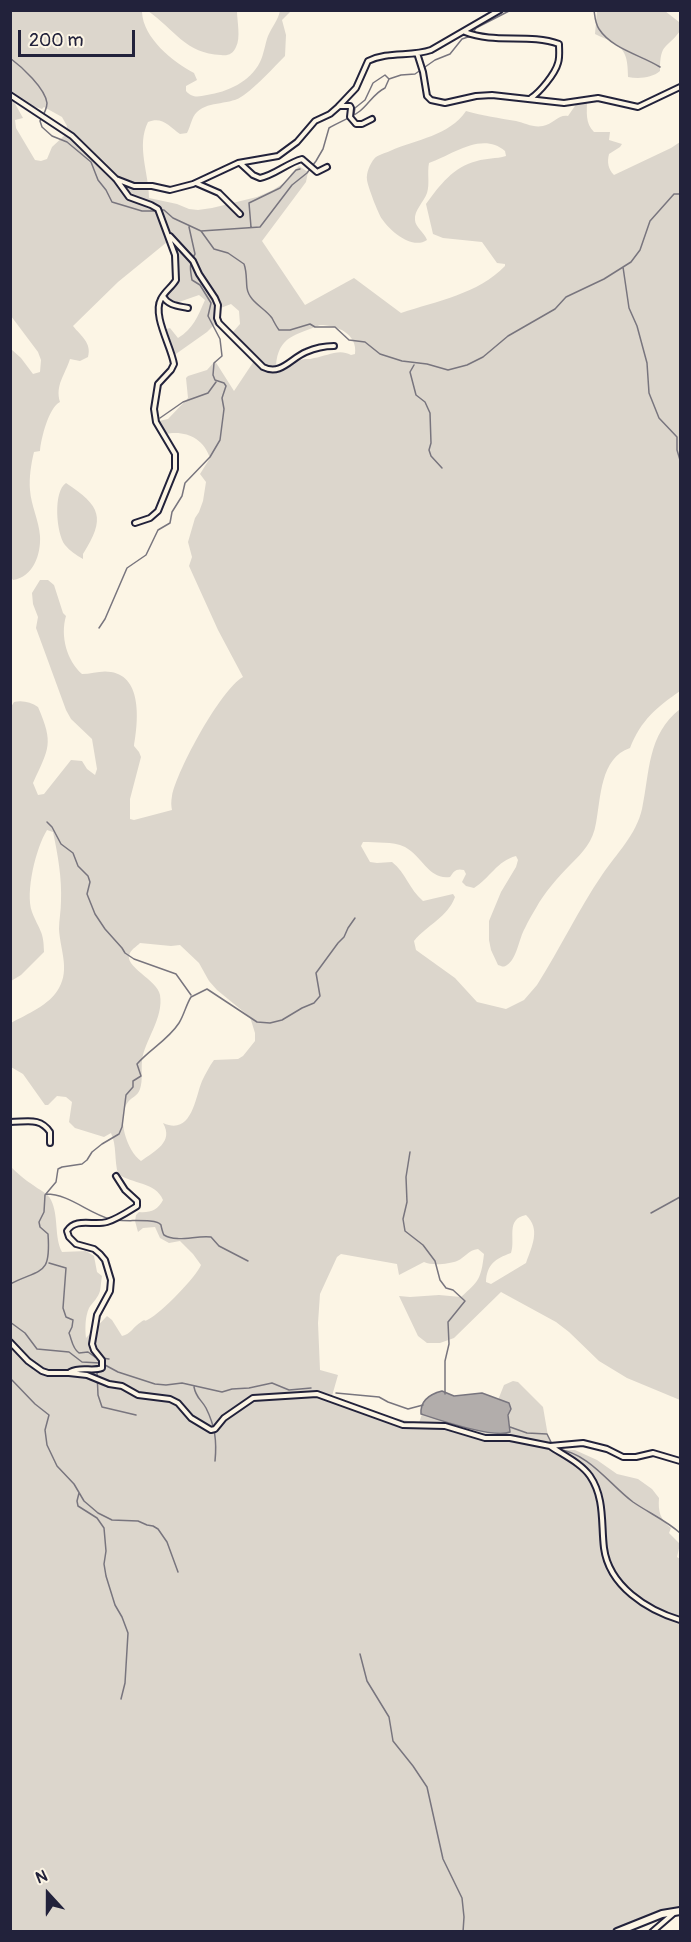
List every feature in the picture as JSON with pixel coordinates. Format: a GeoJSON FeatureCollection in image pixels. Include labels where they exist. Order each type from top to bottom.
{"type":"FeatureCollection","features":[{"type":"Feature","properties":{"kind":"main road"},"geometry":{"type":"LineString","coordinates":[[617,1932],[662,1914],[678,1911]]}},
{"type":"Feature","properties":{"kind":"street"},"geometry":{"type":"LineString","coordinates":[[116,179],[134,186],[152,186],[170,190],[195,183],[240,163],[283,153],[297,142],[315,121],[330,114],[339,106],[358,83],[368,61],[382,56],[425,52],[441,46],[500,10]]}},
{"type":"Feature","properties":{"kind":"street"},"geometry":{"type":"LineString","coordinates":[[465,32],[479,37],[536,38],[559,44],[557,66],[540,91],[531,98]]}},
{"type":"Feature","properties":{"kind":"street"},"geometry":{"type":"LineString","coordinates":[[417,53],[426,94],[431,100],[452,103],[476,96],[492,95],[564,103],[598,98],[638,108],[681,87]]}},
{"type":"Feature","properties":{"kind":"street"},"geometry":{"type":"LineString","coordinates":[[10,95],[72,136],[116,179],[129,197],[158,209],[175,255],[176,278],[159,304],[159,316],[174,364],[158,384],[154,417],[173,450],[176,464],[158,511],[150,518],[135,523]]}},
{"type":"Feature","properties":{"kind":"street"},"geometry":{"type":"LineString","coordinates":[[339,106],[350,106],[350,119],[357,124],[372,119]]}},
{"type":"Feature","properties":{"kind":"street"},"geometry":{"type":"LineString","coordinates":[[240,163],[260,178],[302,159],[317,172],[327,167]]}},
{"type":"Feature","properties":{"kind":"street"},"geometry":{"type":"LineString","coordinates":[[195,183],[219,193],[240,214]]}},
{"type":"Feature","properties":{"kind":"street"},"geometry":{"type":"LineString","coordinates":[[168,233],[193,261],[215,298],[218,305],[219,323],[263,367],[270,370],[279,369],[306,352],[334,346]]}},
{"type":"Feature","properties":{"kind":"street"},"geometry":{"type":"LineString","coordinates":[[163,295],[172,305],[188,308]]}},
{"type":"Feature","properties":{"kind":"street"},"geometry":{"type":"LineString","coordinates":[[10,1122],[43,1124],[51,1133],[50,1143]]}},
{"type":"Feature","properties":{"kind":"street"},"geometry":{"type":"LineString","coordinates":[[69,1372],[80,1368],[99,1370],[102,1368],[102,1360],[92,1344],[98,1312],[110,1292],[112,1283],[102,1256],[94,1249],[76,1244],[67,1232],[77,1223],[111,1221],[137,1206],[137,1201],[127,1192],[116,1176]]}},
{"type":"Feature","properties":{"kind":"street"},"geometry":{"type":"LineString","coordinates":[[10,1342],[28,1361],[42,1371],[87,1375],[109,1384],[122,1386],[138,1395],[163,1397],[176,1401],[191,1418],[211,1430],[253,1398],[317,1394],[395,1423],[445,1426],[485,1438],[510,1438],[550,1446],[583,1443],[623,1456],[636,1457],[653,1453],[681,1461]]}},
{"type":"Feature","properties":{"kind":"street"},"geometry":{"type":"LineString","coordinates":[[550,1446],[585,1470],[595,1484],[601,1503],[605,1553],[615,1578],[646,1605],[681,1620]]}},
{"type":"Feature","properties":{"kind":"street"},"geometry":{"type":"LineString","coordinates":[[652,1932],[678,1911]]}},
{"type":"Feature","properties":{"kind":"shaded area"},"geometry":{"type":"Polygon","coordinates":[[[11,11],[148,11],[142,12],[153,40],[169,56],[194,73],[197,80],[186,86],[186,91],[193,96],[198,96],[230,89],[250,75],[263,56],[268,36],[280,11],[291,11],[282,20],[286,35],[285,56],[250,91],[233,101],[202,108],[193,117],[187,133],[180,134],[161,121],[148,122],[143,150],[149,198],[189,209],[212,208],[257,197],[287,181],[299,166],[308,172],[306,182],[262,241],[305,305],[354,278],[401,313],[470,290],[494,276],[505,266],[505,264],[497,263],[482,242],[443,238],[433,234],[426,204],[454,172],[480,160],[506,156],[505,151],[496,145],[487,143],[467,146],[429,163],[427,193],[415,216],[415,223],[427,240],[421,242],[415,243],[402,238],[386,224],[378,211],[368,183],[367,177],[371,163],[379,155],[442,131],[451,126],[466,111],[539,126],[547,125],[562,116],[568,116],[577,103],[587,101],[587,117],[591,129],[594,132],[610,132],[609,140],[622,144],[609,154],[608,165],[614,175],[680,142],[680,691],[650,715],[630,748],[613,760],[604,780],[595,830],[590,841],[543,897],[526,925],[513,958],[506,966],[498,965],[491,950],[489,921],[501,892],[516,867],[518,860],[516,856],[509,858],[474,888],[462,882],[466,874],[464,870],[455,870],[450,877],[437,875],[411,851],[400,845],[363,842],[361,846],[370,862],[392,862],[423,901],[453,894],[455,897],[452,904],[414,941],[416,950],[455,978],[477,1002],[506,1009],[524,1000],[537,985],[593,888],[631,836],[642,809],[656,742],[669,719],[680,709],[680,1400],[627,1378],[599,1361],[556,1322],[501,1292],[454,1338],[440,1343],[427,1343],[418,1336],[399,1296],[461,1297],[475,1283],[482,1269],[484,1254],[478,1249],[457,1261],[440,1264],[424,1262],[399,1275],[397,1264],[341,1254],[337,1257],[320,1294],[318,1323],[320,1370],[338,1375],[332,1396],[374,1413],[419,1423],[422,1414],[464,1428],[511,1428],[509,1403],[498,1400],[504,1385],[513,1381],[518,1382],[543,1407],[551,1442],[561,1450],[575,1450],[597,1460],[617,1474],[638,1479],[652,1489],[659,1498],[660,1515],[671,1528],[669,1533],[680,1544],[677,1557],[680,1559],[680,1908],[665,1910],[606,1932],[11,1931],[10,1166],[50,1198],[62,1252],[86,1251],[94,1256],[97,1272],[102,1276],[99,1293],[87,1315],[86,1338],[107,1316],[122,1336],[128,1334],[169,1302],[201,1265],[180,1241],[169,1243],[160,1238],[155,1227],[143,1228],[138,1232],[136,1215],[139,1212],[153,1210],[163,1200],[160,1194],[149,1186],[118,1174],[111,1133],[104,1137],[75,1128],[69,1122],[72,1102],[66,1097],[57,1096],[45,1105],[23,1074],[11,1067],[11,1023],[38,1008],[55,994],[62,981],[64,966],[59,929],[61,893],[59,867],[53,832],[47,830],[36,859],[30,893],[32,912],[42,935],[44,952],[21,975],[11,981],[11,707],[14,702],[29,703],[38,707],[43,719],[48,746],[33,783],[38,795],[44,794],[71,760],[82,761],[95,775],[97,769],[92,739],[71,719],[66,710],[36,628],[38,617],[32,593],[40,580],[48,580],[54,585],[66,616],[64,640],[77,669],[82,674],[111,672],[121,676],[129,682],[133,692],[137,714],[134,746],[141,757],[130,799],[130,819],[134,820],[172,810],[172,798],[176,784],[201,731],[223,697],[243,677],[218,630],[189,566],[192,557],[188,542],[203,501],[206,482],[200,474],[210,458],[202,445],[191,436],[177,433],[162,435],[154,422],[168,419],[188,398],[186,378],[188,376],[207,370],[215,361],[234,391],[256,358],[232,333],[240,324],[239,311],[231,304],[218,309],[217,322],[173,356],[163,330],[170,328],[178,338],[188,331],[195,322],[205,300],[199,295],[179,302],[171,302],[165,297],[165,293],[172,289],[176,270],[175,259],[167,242],[118,282],[73,326],[87,344],[88,357],[80,361],[70,359],[60,385],[60,402],[49,416],[40,451],[34,452],[30,485],[39,530],[39,550],[31,570],[26,575],[13,580],[11,577],[11,349],[33,374],[40,372],[41,360],[38,352],[11,316],[11,11]],[[13,100],[23,118],[15,120],[16,128],[35,160],[47,159],[52,147],[66,134],[67,126],[62,117],[44,107],[42,109],[13,100]],[[320,325],[296,334],[284,342],[280,348],[276,366],[278,368],[302,359],[312,359],[333,353],[355,354],[355,347],[350,336],[339,329],[320,325]],[[140,943],[131,952],[129,958],[131,963],[158,989],[160,995],[157,1021],[142,1061],[140,1089],[128,1102],[123,1116],[123,1125],[131,1150],[141,1161],[165,1141],[166,1130],[163,1123],[173,1126],[186,1120],[191,1113],[202,1081],[214,1060],[238,1059],[243,1056],[255,1041],[255,1033],[250,1017],[217,990],[199,963],[180,945],[140,943]],[[526,1215],[520,1217],[513,1225],[511,1253],[490,1266],[486,1282],[491,1284],[526,1263],[533,1244],[534,1232],[531,1220],[526,1215]]]}},
{"type":"Feature","properties":{"kind":"shaded area"},"geometry":{"type":"Polygon","coordinates":[[[148,11],[237,11],[239,34],[237,43],[228,55],[209,54],[189,45],[148,11]]]}},
{"type":"Feature","properties":{"kind":"shaded area"},"geometry":{"type":"Polygon","coordinates":[[[597,11],[665,11],[679,22],[680,31],[665,47],[661,55],[660,71],[645,77],[628,77],[626,59],[621,49],[595,34],[597,11]]]}},
{"type":"Feature","properties":{"kind":"shaded area"},"geometry":{"type":"Polygon","coordinates":[[[66,483],[87,499],[96,514],[95,531],[83,554],[83,559],[65,545],[60,531],[57,512],[59,494],[66,483]]]}},
{"type":"Feature","properties":{"kind":"shaded area"},"geometry":{"type":"Polygon","coordinates":[[[442,1391],[454,1396],[482,1393],[509,1403],[510,1432],[480,1431],[421,1414],[424,1401],[442,1391]]]}},
{"type":"Feature","properties":{"kind":"waterway"},"geometry":{"type":"LineString","coordinates":[[354,114],[355,108],[365,100],[373,83],[385,75],[389,79],[415,74],[435,60],[450,54],[462,39],[474,35],[476,28],[511,10]]}},
{"type":"Feature","properties":{"kind":"waterway"},"geometry":{"type":"LineString","coordinates":[[594,10],[599,29],[611,42],[660,67]]}},
{"type":"Feature","properties":{"kind":"waterway"},"geometry":{"type":"LineString","coordinates":[[10,58],[32,78],[45,97],[47,103],[40,121],[42,127],[52,136],[67,142],[91,162],[98,180],[112,202],[142,211],[156,211]]}},
{"type":"Feature","properties":{"kind":"waterway"},"geometry":{"type":"LineString","coordinates":[[161,210],[201,231],[260,227],[292,185],[307,173],[316,161],[323,149],[329,128],[360,111],[385,88],[389,79]]}},
{"type":"Feature","properties":{"kind":"waterway"},"geometry":{"type":"LineString","coordinates":[[251,227],[249,203],[280,188],[296,170],[300,169]]}},
{"type":"Feature","properties":{"kind":"waterway"},"geometry":{"type":"LineString","coordinates":[[201,231],[214,249],[228,253],[244,264],[248,293],[269,314],[279,330],[290,330],[310,324],[315,327],[335,327],[349,340],[365,342],[380,354],[448,370],[467,365],[483,357],[508,336],[555,309],[566,297],[604,279],[631,262],[640,250],[650,221],[674,194],[680,194]]}},
{"type":"Feature","properties":{"kind":"waterway"},"geometry":{"type":"LineString","coordinates":[[99,628],[127,568],[146,555],[158,530],[170,523],[172,512],[182,496],[185,483],[210,457],[220,440],[224,409],[222,398],[226,386],[215,380],[213,375],[214,363],[222,356],[220,339],[208,316],[211,303],[200,285],[192,280],[190,266],[195,254],[189,227]]}},
{"type":"Feature","properties":{"kind":"waterway"},"geometry":{"type":"LineString","coordinates":[[623,267],[629,308],[637,326],[647,363],[649,393],[659,418],[677,437],[680,460]]}},
{"type":"Feature","properties":{"kind":"waterway"},"geometry":{"type":"LineString","coordinates":[[414,365],[410,372],[416,395],[425,402],[430,413],[431,443],[429,450],[431,456],[442,468]]}},
{"type":"Feature","properties":{"kind":"waterway"},"geometry":{"type":"LineString","coordinates":[[160,418],[183,402],[208,393],[216,382]]}},
{"type":"Feature","properties":{"kind":"waterway"},"geometry":{"type":"LineString","coordinates":[[47,822],[61,844],[73,853],[78,866],[88,876],[90,882],[87,894],[95,914],[105,929],[125,953],[134,959],[176,974],[191,995]]}},
{"type":"Feature","properties":{"kind":"waterway"},"geometry":{"type":"LineString","coordinates":[[10,1284],[37,1272],[46,1264],[49,1248],[48,1234],[40,1227],[39,1222],[44,1212],[45,1195],[56,1182],[58,1169],[82,1164],[92,1152],[119,1134],[126,1095],[133,1087],[133,1081],[141,1076],[137,1064],[175,1029],[191,997],[207,989],[257,1022],[270,1023],[282,1020],[314,1003],[320,996],[316,973],[344,937],[355,918]]}},
{"type":"Feature","properties":{"kind":"waterway"},"geometry":{"type":"LineString","coordinates":[[410,1152],[406,1177],[407,1202],[403,1219],[405,1231],[423,1245],[435,1261],[440,1280],[446,1288],[453,1290],[465,1301],[448,1322],[449,1344],[445,1361],[445,1394]]}},
{"type":"Feature","properties":{"kind":"waterway"},"geometry":{"type":"LineString","coordinates":[[46,1194],[71,1200],[110,1219]]}},
{"type":"Feature","properties":{"kind":"waterway"},"geometry":{"type":"LineString","coordinates":[[651,1213],[680,1197]]}},
{"type":"Feature","properties":{"kind":"waterway"},"geometry":{"type":"LineString","coordinates":[[117,1220],[158,1223],[164,1235],[169,1237],[181,1239],[211,1237],[219,1246],[248,1261]]}},
{"type":"Feature","properties":{"kind":"waterway"},"geometry":{"type":"LineString","coordinates":[[49,1263],[66,1268],[63,1308],[66,1317],[73,1320],[69,1333],[75,1349],[79,1353],[88,1352],[95,1357],[109,1359]]}},
{"type":"Feature","properties":{"kind":"waterway"},"geometry":{"type":"LineString","coordinates":[[10,1322],[25,1333],[37,1349],[69,1352],[82,1362],[100,1363]]}},
{"type":"Feature","properties":{"kind":"waterway"},"geometry":{"type":"LineString","coordinates":[[105,1365],[118,1372],[155,1384],[182,1383],[222,1392],[272,1383],[289,1390],[311,1388]]}},
{"type":"Feature","properties":{"kind":"waterway"},"geometry":{"type":"LineString","coordinates":[[97,1372],[98,1395],[102,1407],[136,1415]]}},
{"type":"Feature","properties":{"kind":"waterway"},"geometry":{"type":"LineString","coordinates":[[10,1378],[49,1415],[45,1430],[47,1445],[57,1466],[74,1484],[84,1501],[98,1513],[112,1520],[138,1521],[158,1529],[167,1542],[178,1572]]}},
{"type":"Feature","properties":{"kind":"waterway"},"geometry":{"type":"LineString","coordinates":[[194,1387],[197,1396],[206,1408],[213,1427],[215,1461]]}},
{"type":"Feature","properties":{"kind":"waterway"},"geometry":{"type":"LineString","coordinates":[[336,1393],[379,1397],[408,1409],[423,1405]]}},
{"type":"Feature","properties":{"kind":"waterway"},"geometry":{"type":"LineString","coordinates":[[510,1427],[527,1433],[547,1434],[552,1444]]}},
{"type":"Feature","properties":{"kind":"waterway"},"geometry":{"type":"LineString","coordinates":[[557,1449],[579,1456],[633,1502],[680,1533]]}},
{"type":"Feature","properties":{"kind":"waterway"},"geometry":{"type":"LineString","coordinates":[[79,1493],[78,1506],[97,1518],[104,1528],[106,1576],[115,1605],[128,1633],[125,1683],[121,1699]]}},
{"type":"Feature","properties":{"kind":"waterway"},"geometry":{"type":"LineString","coordinates":[[360,1654],[367,1681],[389,1717],[393,1741],[427,1787],[443,1859],[462,1898],[463,1932]]}}]}
